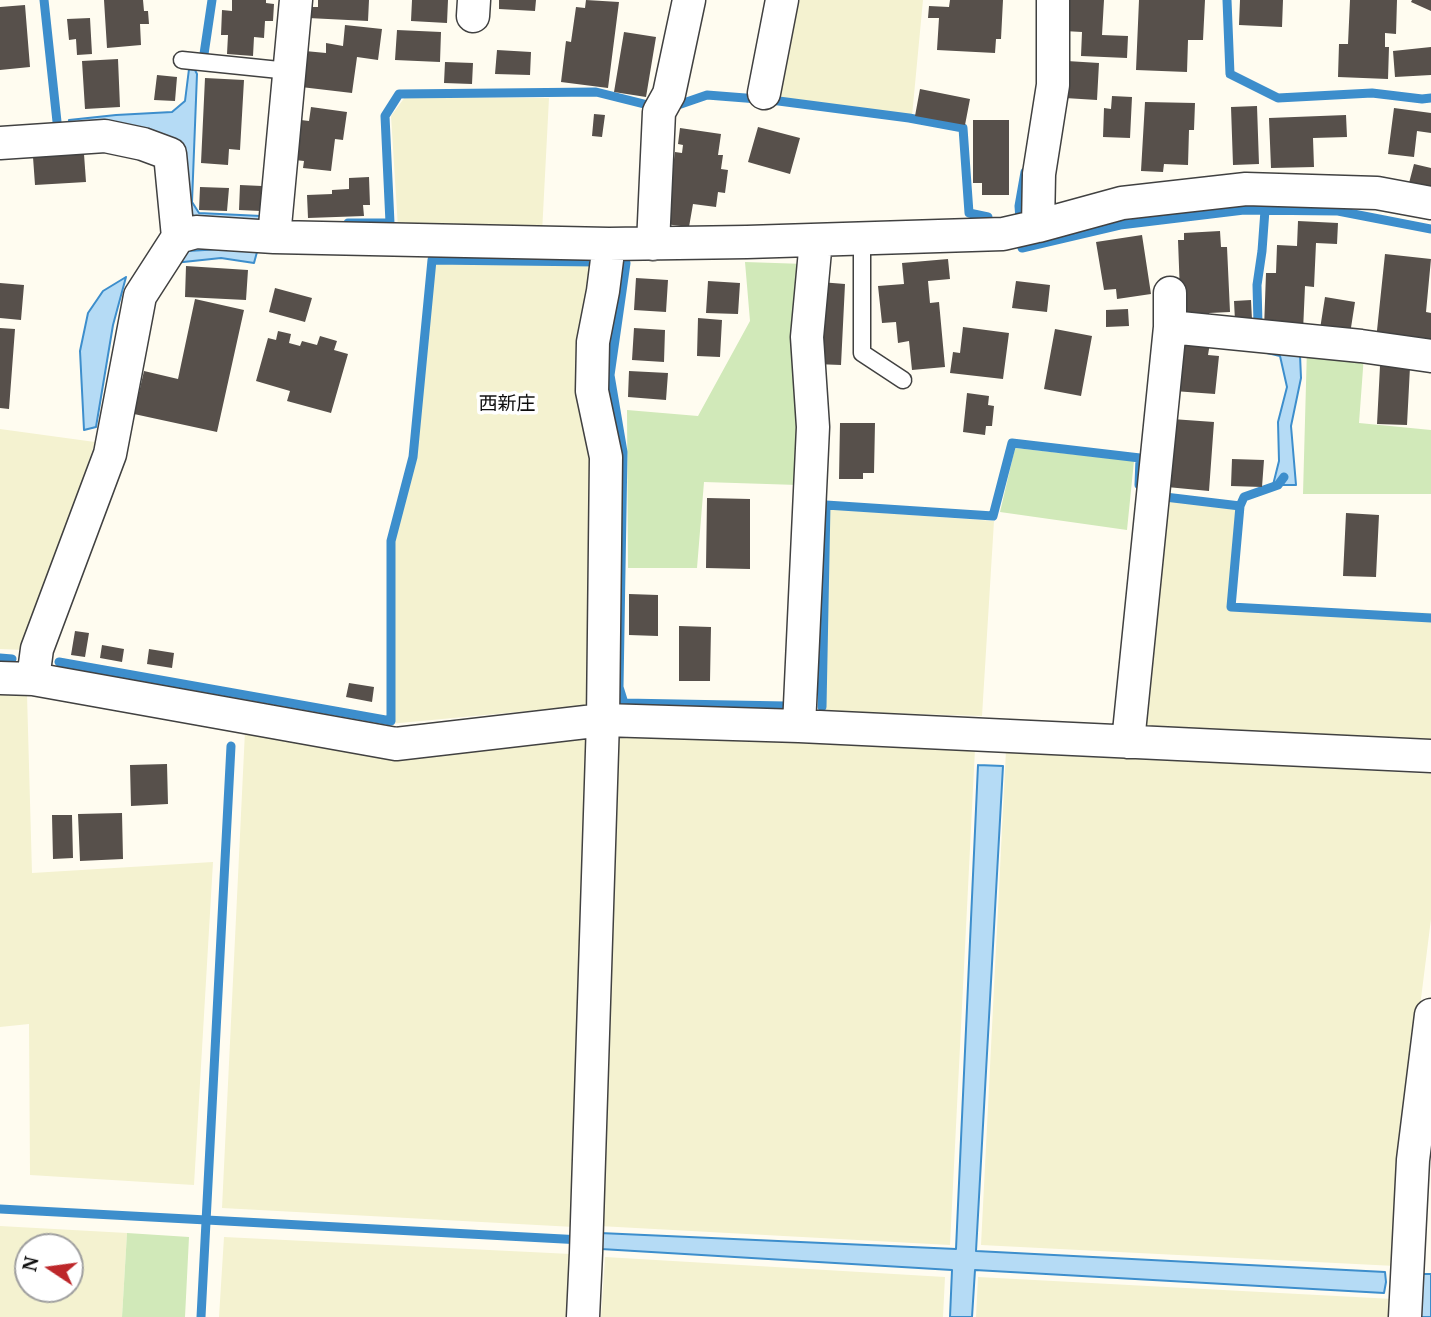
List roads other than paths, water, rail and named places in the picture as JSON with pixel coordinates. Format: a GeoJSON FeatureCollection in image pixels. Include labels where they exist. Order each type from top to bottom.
{"type":"FeatureCollection","features":[{"type":"Feature","properties":{"kind":"street"},"geometry":{"type":"LineString","coordinates":[[274,237],[296,0]]}},
{"type":"Feature","properties":{"kind":"street"},"geometry":{"type":"LineString","coordinates":[[653,244],[659,112],[669,94],[689,0]]}},
{"type":"Feature","properties":{"kind":"street"},"geometry":{"type":"LineString","coordinates":[[764,93],[782,0]]}},
{"type":"Feature","properties":{"kind":"street"},"geometry":{"type":"LineString","coordinates":[[1038,226],[1039,174],[1053,85],[1053,0]]}},
{"type":"Feature","properties":{"kind":"street"},"geometry":{"type":"LineString","coordinates":[[0,143],[106,136],[143,144],[170,154],[178,237],[140,296],[110,454],[37,649],[33,679]]}},
{"type":"Feature","properties":{"kind":"street"},"geometry":{"type":"LineString","coordinates":[[178,237],[196,232],[274,237],[609,244],[816,240],[1003,234],[1122,203],[1246,189],[1377,193],[1431,203]]}},
{"type":"Feature","properties":{"kind":"street"},"geometry":{"type":"LineString","coordinates":[[799,726],[813,427],[807,337],[816,240]]}},
{"type":"Feature","properties":{"kind":"street"},"geometry":{"type":"LineString","coordinates":[[583,1317],[603,720],[606,457],[592,391],[593,342],[609,244]]}},
{"type":"Feature","properties":{"kind":"street"},"geometry":{"type":"LineString","coordinates":[[1128,741],[1170,327],[1170,293]]}},
{"type":"Feature","properties":{"kind":"street"},"geometry":{"type":"LineString","coordinates":[[1170,327],[1336,343],[1431,356]]}},
{"type":"Feature","properties":{"kind":"street"},"geometry":{"type":"LineString","coordinates":[[0,678],[33,679],[396,744],[603,720],[799,726],[1431,756]]}},
{"type":"Feature","properties":{"kind":"street"},"geometry":{"type":"LineString","coordinates":[[1405,1317],[1413,1160],[1431,1015]]}},
{"type":"Feature","properties":{"kind":"lane"},"geometry":{"type":"LineString","coordinates":[[182,60],[289,71]]}},
{"type":"Feature","properties":{"kind":"lane"},"geometry":{"type":"LineString","coordinates":[[862,238],[862,353],[903,380]]}},
{"type":"Feature","properties":{"kind":"water"},"geometry":{"type":"Polygon","coordinates":[[[189,69],[195,70],[197,74],[192,202],[199,213],[261,216],[260,220],[195,223],[183,211],[177,142],[69,126],[69,120],[172,112],[185,101],[189,69]]]}},
{"type":"Feature","properties":{"kind":"water"},"geometry":{"type":"Polygon","coordinates":[[[221,249],[257,252],[254,263],[221,258],[174,263],[188,251],[221,249]]]}},
{"type":"Feature","properties":{"kind":"water"},"geometry":{"type":"Polygon","coordinates":[[[126,277],[113,325],[96,427],[84,430],[80,351],[88,313],[103,291],[126,277]]]}},
{"type":"Feature","properties":{"kind":"water"},"geometry":{"type":"Polygon","coordinates":[[[1273,347],[1300,355],[1301,378],[1291,426],[1296,485],[1273,485],[1279,461],[1278,422],[1287,387],[1280,356],[1267,353],[1273,347]]]}},
{"type":"Feature","properties":{"kind":"water"},"geometry":{"type":"Polygon","coordinates":[[[978,765],[1003,766],[976,1251],[1385,1272],[1384,1293],[975,1270],[972,1317],[950,1317],[952,1270],[601,1249],[600,1233],[956,1249],[978,765]]]}},
{"type":"Feature","properties":{"kind":"water"},"geometry":{"type":"Polygon","coordinates":[[[1423,1274],[1431,1274],[1431,1317],[1420,1317],[1423,1274]]]}},
{"type":"Feature","properties":{"kind":"waterway"},"geometry":{"type":"LineString","coordinates":[[44,0],[58,131]]}},
{"type":"Feature","properties":{"kind":"waterway"},"geometry":{"type":"LineString","coordinates":[[204,54],[212,0]]}},
{"type":"Feature","properties":{"kind":"waterway"},"geometry":{"type":"LineString","coordinates":[[1227,0],[1230,74],[1278,98],[1372,93],[1431,98]]}},
{"type":"Feature","properties":{"kind":"waterway"},"geometry":{"type":"LineString","coordinates":[[348,223],[390,223],[385,116],[399,94],[596,92],[648,105]]}},
{"type":"Feature","properties":{"kind":"waterway"},"geometry":{"type":"LineString","coordinates":[[675,106],[707,95],[771,100],[909,118],[963,128],[969,213],[988,217]]}},
{"type":"Feature","properties":{"kind":"waterway"},"geometry":{"type":"LineString","coordinates":[[1025,172],[1019,206],[1022,248],[1120,225],[1244,210],[1338,211],[1431,229]]}},
{"type":"Feature","properties":{"kind":"waterway"},"geometry":{"type":"LineString","coordinates":[[1258,324],[1257,285],[1265,210]]}},
{"type":"Feature","properties":{"kind":"waterway"},"geometry":{"type":"LineString","coordinates":[[59,662],[391,721],[391,541],[413,457],[432,260],[595,262]]}},
{"type":"Feature","properties":{"kind":"waterway"},"geometry":{"type":"LineString","coordinates":[[626,263],[610,375],[623,452],[619,687],[624,703],[786,706]]}},
{"type":"Feature","properties":{"kind":"waterway"},"geometry":{"type":"LineString","coordinates":[[822,707],[826,505],[993,516],[1012,443],[1140,458],[1139,485]]}},
{"type":"Feature","properties":{"kind":"waterway"},"geometry":{"type":"LineString","coordinates":[[1240,506],[1244,497],[1278,485],[1284,477]]}},
{"type":"Feature","properties":{"kind":"waterway"},"geometry":{"type":"LineString","coordinates":[[1165,497],[1240,506],[1231,607],[1431,618]]}},
{"type":"Feature","properties":{"kind":"waterway"},"geometry":{"type":"LineString","coordinates":[[0,658],[12,659]]}},
{"type":"Feature","properties":{"kind":"waterway"},"geometry":{"type":"LineString","coordinates":[[201,1317],[231,746]]}},
{"type":"Feature","properties":{"kind":"waterway"},"geometry":{"type":"LineString","coordinates":[[0,1209],[582,1240]]}},
{"type":"Feature","properties":{"kind":"district","name":"西新庄"},"geometry":{"type":"Point","coordinates":[507,405]}}]}
